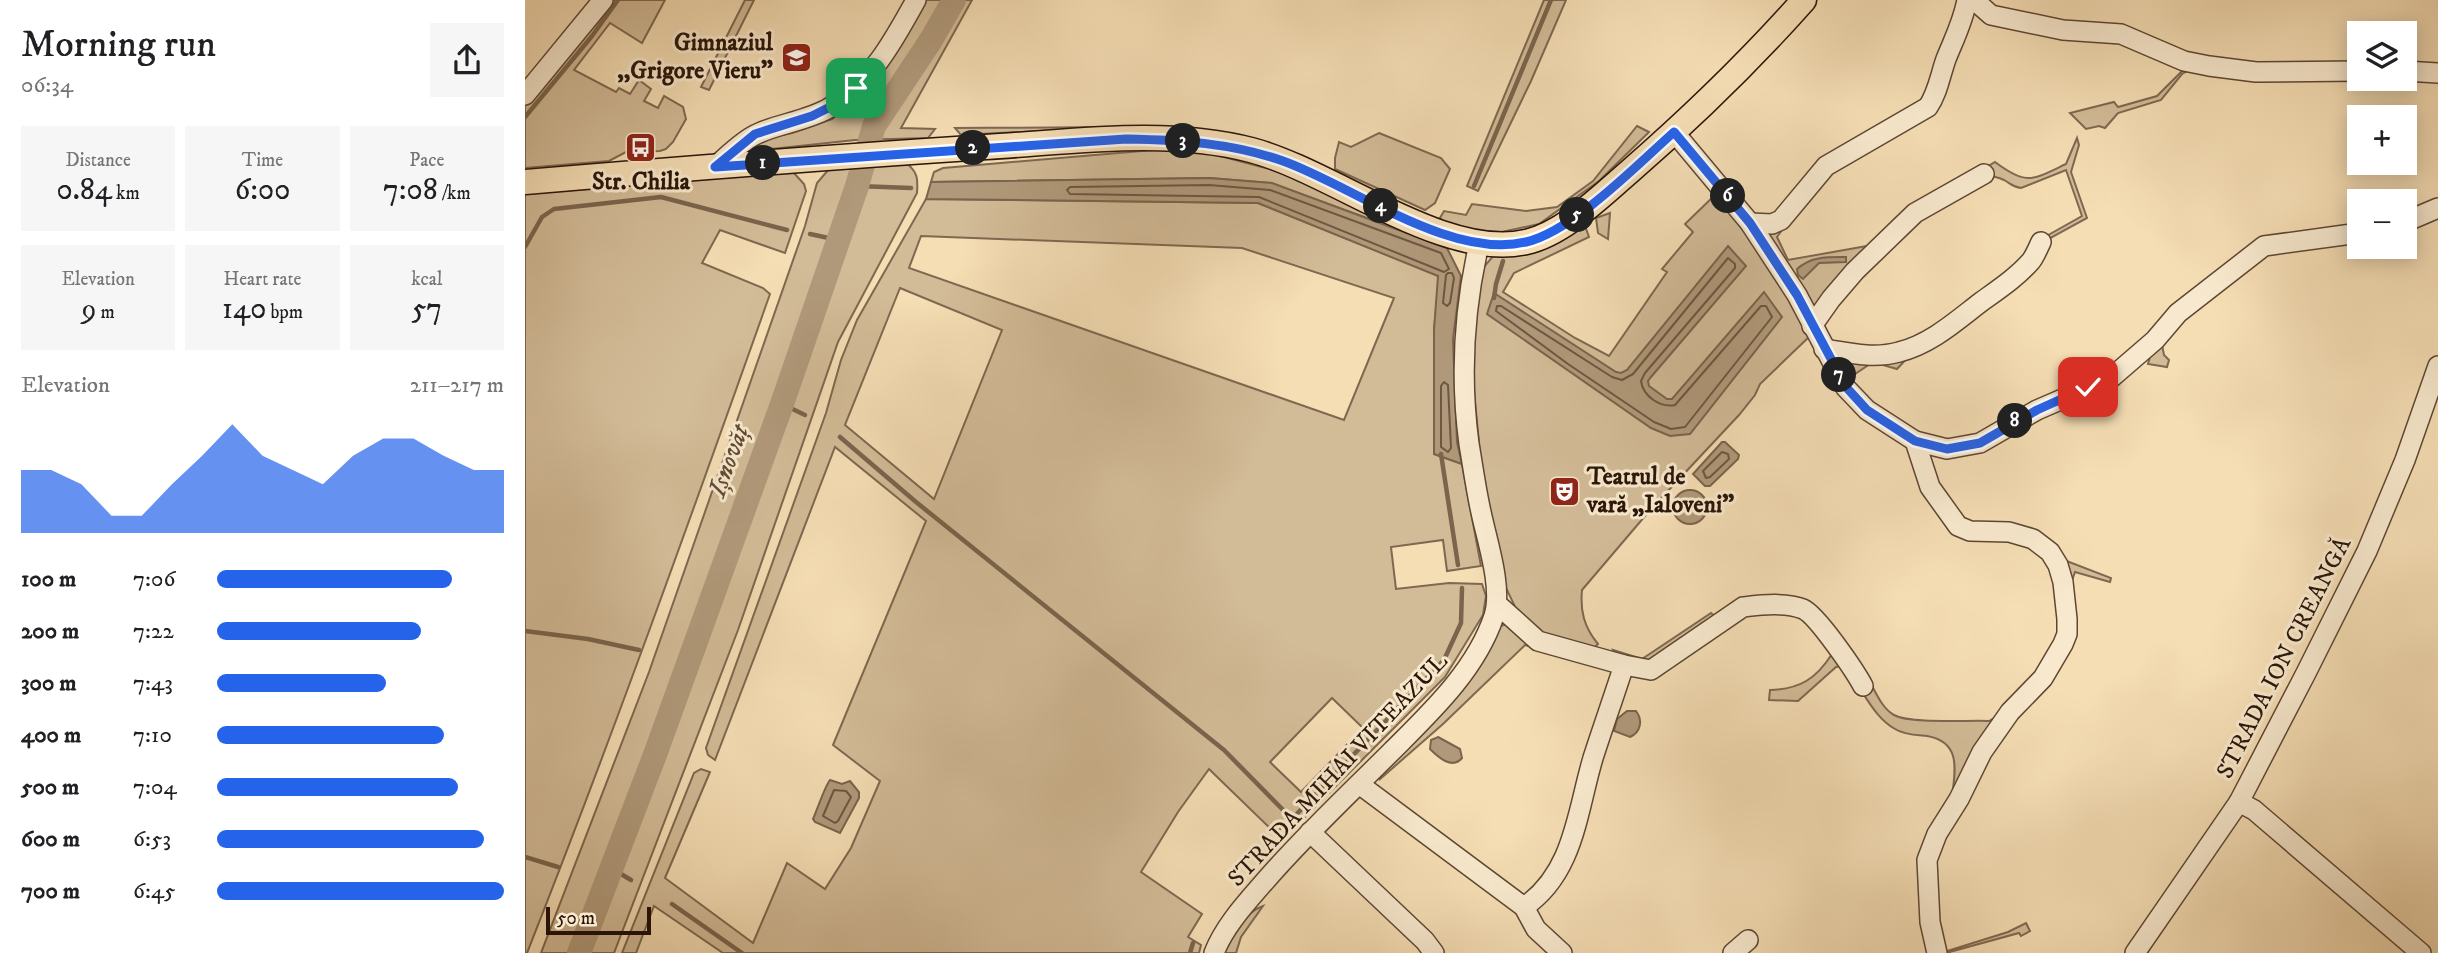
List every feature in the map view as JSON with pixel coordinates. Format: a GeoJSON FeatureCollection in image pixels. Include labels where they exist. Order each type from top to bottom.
{"type":"FeatureCollection","features":[{"type":"Feature","properties":{"kind":"main road"},"geometry":{"type":"LineString","coordinates":[[525,182],[904,153],[1126,139],[1176,140],[1228,146],[1283,161],[1430,229],[1479,244],[1525,243],[1553,231],[1592,203],[1674,132],[1716,94],[1804,0]]}},
{"type":"Feature","properties":{"kind":"street"},"geometry":{"type":"LineString","coordinates":[[525,95],[603,0]]}},
{"type":"Feature","properties":{"kind":"street"},"geometry":{"type":"LineString","coordinates":[[715,167],[755,134],[812,116],[856,88],[885,55],[916,0]]}},
{"type":"Feature","properties":{"kind":"street"},"geometry":{"type":"LineString","coordinates":[[1750,223],[1772,224],[1781,220],[1826,166],[1928,107],[1936,95],[1947,56],[1961,28],[1967,0]]}},
{"type":"Feature","properties":{"kind":"street"},"geometry":{"type":"LineString","coordinates":[[1974,0],[1991,15],[2063,30],[2121,34],[2184,61],[2209,66],[2256,72],[2347,71]]}},
{"type":"Feature","properties":{"kind":"street"},"geometry":{"type":"LineString","coordinates":[[2417,72],[2438,73]]}},
{"type":"Feature","properties":{"kind":"street"},"geometry":{"type":"LineString","coordinates":[[1674,132],[1750,223],[1797,295],[1846,387],[1867,410],[1915,441],[1947,449],[1980,443],[2037,410],[2111,378],[2155,340],[2178,313],[2264,246],[2347,235]]}},
{"type":"Feature","properties":{"kind":"street"},"geometry":{"type":"LineString","coordinates":[[1812,326],[1855,271],[1915,213],[1984,174]]}},
{"type":"Feature","properties":{"kind":"street"},"geometry":{"type":"LineString","coordinates":[[2417,217],[2438,208]]}},
{"type":"Feature","properties":{"kind":"street"},"geometry":{"type":"LineString","coordinates":[[1824,349],[1885,355],[1923,343],[2014,278],[2033,259],[2041,242]]}},
{"type":"Feature","properties":{"kind":"street","name":"STRADA MIHAI VITEAZUL"},"geometry":{"type":"LineString","coordinates":[[1214,953],[1226,929],[1245,904],[1310,832],[1423,720],[1466,670],[1494,617],[1497,604],[1495,580],[1474,477],[1467,402],[1467,304],[1479,244]]}},
{"type":"Feature","properties":{"kind":"street","name":"STRADA ION CREANGĂ"},"geometry":{"type":"LineString","coordinates":[[2135,953],[2239,802],[2367,551],[2405,460],[2438,366]]}},
{"type":"Feature","properties":{"kind":"street"},"geometry":{"type":"LineString","coordinates":[[1915,441],[1930,487],[1958,526],[1970,531],[2022,535],[2033,539],[2050,552],[2058,565],[2063,582],[2068,627],[2063,644],[2043,678],[2010,712],[1982,752],[1930,848],[1926,871],[1930,922],[1937,953]]}},
{"type":"Feature","properties":{"kind":"street"},"geometry":{"type":"LineString","coordinates":[[1497,604],[1538,641],[1651,670],[1743,607],[1783,606],[1804,609],[1853,667],[1863,686]]}},
{"type":"Feature","properties":{"kind":"street"},"geometry":{"type":"LineString","coordinates":[[1524,907],[1540,896],[1558,874],[1569,848],[1624,665]]}},
{"type":"Feature","properties":{"kind":"street"},"geometry":{"type":"LineString","coordinates":[[1359,784],[1524,907],[1537,929],[1562,953]]}},
{"type":"Feature","properties":{"kind":"street"},"geometry":{"type":"LineString","coordinates":[[2239,802],[2253,810],[2312,858],[2421,953]]}},
{"type":"Feature","properties":{"kind":"street"},"geometry":{"type":"LineString","coordinates":[[1310,832],[1425,941],[1434,953]]}},
{"type":"Feature","properties":{"kind":"shaded area"},"geometry":{"type":"Polygon","coordinates":[[[610,0],[665,0],[642,43],[610,23],[574,70],[616,92],[619,88],[630,94],[639,80],[651,89],[644,101],[658,108],[664,96],[683,107],[686,119],[673,142],[660,151],[626,152],[609,161],[525,168],[525,105],[610,0]]]}},
{"type":"Feature","properties":{"kind":"shaded area"},"geometry":{"type":"Polygon","coordinates":[[[745,0],[754,0],[709,90],[701,87],[745,0]]]}},
{"type":"Feature","properties":{"kind":"shaded area"},"geometry":{"type":"Polygon","coordinates":[[[923,0],[972,0],[901,128],[935,129],[928,138],[855,140],[761,150],[752,148],[756,143],[769,138],[832,119],[870,85],[892,59],[923,0]]]}},
{"type":"Feature","properties":{"kind":"shaded area"},"geometry":{"type":"Polygon","coordinates":[[[1544,0],[1566,0],[1531,81],[1478,191],[1467,186],[1544,0]]]}},
{"type":"Feature","properties":{"kind":"shaded area"},"geometry":{"type":"Polygon","coordinates":[[[2187,66],[2191,69],[2182,74],[2161,100],[2118,113],[2105,128],[2099,126],[2086,129],[2070,113],[2114,102],[2118,107],[2157,96],[2187,66]]]}},
{"type":"Feature","properties":{"kind":"shaded area"},"geometry":{"type":"Polygon","coordinates":[[[1637,126],[1649,132],[1599,181],[1539,224],[1497,233],[1483,233],[1443,222],[1440,218],[1444,211],[1466,215],[1472,204],[1526,211],[1557,207],[1593,181],[1637,126]]]}},
{"type":"Feature","properties":{"kind":"shaded area"},"geometry":{"type":"Polygon","coordinates":[[[1119,127],[961,135],[955,128],[1119,127]]]}},
{"type":"Feature","properties":{"kind":"shaded area"},"geometry":{"type":"Polygon","coordinates":[[[1379,133],[1441,158],[1450,169],[1435,203],[1425,210],[1335,169],[1339,142],[1351,147],[1379,133]]]}},
{"type":"Feature","properties":{"kind":"shaded area"},"geometry":{"type":"Polygon","coordinates":[[[2077,138],[2079,145],[2071,172],[2087,218],[2045,241],[2043,238],[2082,216],[2066,170],[2021,188],[1982,170],[1995,162],[2015,175],[2037,177],[2066,164],[2077,138]]]}},
{"type":"Feature","properties":{"kind":"shaded area"},"geometry":{"type":"Polygon","coordinates":[[[1165,149],[1205,152],[1288,174],[1390,220],[1405,232],[1271,183],[1209,178],[931,182],[934,172],[943,168],[1165,149]]]}},
{"type":"Feature","properties":{"kind":"shaded area"},"geometry":{"type":"Polygon","coordinates":[[[906,163],[916,176],[917,193],[838,342],[738,630],[614,953],[541,953],[649,672],[805,226],[817,183],[829,169],[906,163]]]}},
{"type":"Feature","properties":{"kind":"shaded area"},"geometry":{"type":"Polygon","coordinates":[[[793,172],[804,184],[806,191],[785,253],[720,230],[702,263],[763,288],[770,294],[621,707],[525,953],[525,194],[793,172]]]}},
{"type":"Feature","properties":{"kind":"shaded area"},"geometry":{"type":"Polygon","coordinates":[[[1717,193],[1748,232],[1811,335],[1760,384],[1739,415],[1651,509],[1582,590],[1584,618],[1598,644],[1594,648],[1538,635],[1519,615],[1506,588],[1482,474],[1472,370],[1472,321],[1483,268],[1494,255],[1584,223],[1589,237],[1514,273],[1503,292],[1575,338],[1609,356],[1667,272],[1662,269],[1693,232],[1685,224],[1717,193]]]}},
{"type":"Feature","properties":{"kind":"shaded area"},"geometry":{"type":"Polygon","coordinates":[[[926,199],[1258,203],[1439,276],[1434,330],[1434,454],[1462,464],[1481,566],[1447,571],[1443,540],[1391,547],[1396,589],[1449,583],[1482,584],[1486,596],[1483,615],[1445,677],[1291,831],[1285,823],[1276,834],[1209,769],[1178,812],[1141,872],[1202,914],[1188,937],[1201,945],[1199,953],[723,953],[654,906],[636,953],[622,953],[694,773],[701,769],[710,772],[665,878],[753,943],[787,863],[825,889],[851,848],[880,781],[833,745],[926,521],[835,447],[715,760],[708,755],[706,748],[857,320],[926,199]],[[921,236],[909,268],[1344,420],[1394,298],[1242,248],[921,236]],[[900,288],[845,425],[934,499],[1002,330],[900,288]],[[1332,698],[1270,762],[1301,792],[1363,728],[1332,698]]]}},
{"type":"Feature","properties":{"kind":"shaded area"},"geometry":{"type":"Polygon","coordinates":[[[1610,213],[1608,239],[1598,233],[1596,218],[1610,213]]]}},
{"type":"Feature","properties":{"kind":"shaded area"},"geometry":{"type":"Polygon","coordinates":[[[1785,226],[1777,237],[1788,260],[1878,244],[1813,316],[1760,230],[1785,226]]]}},
{"type":"Feature","properties":{"kind":"shaded area"},"geometry":{"type":"Polygon","coordinates":[[[2162,345],[2164,355],[2169,360],[2167,367],[2148,364],[2151,353],[2162,345]]]}},
{"type":"Feature","properties":{"kind":"shaded area"},"geometry":{"type":"Polygon","coordinates":[[[1909,356],[1897,369],[1873,362],[1849,378],[1843,367],[1849,361],[1909,356]]]}},
{"type":"Feature","properties":{"kind":"shaded area"},"geometry":{"type":"Polygon","coordinates":[[[2064,560],[2111,578],[2110,582],[2075,572],[2069,589],[2064,560]]]}},
{"type":"Feature","properties":{"kind":"shaded area"},"geometry":{"type":"Polygon","coordinates":[[[1711,613],[1718,619],[1649,664],[1616,656],[1613,650],[1642,659],[1711,613]]]}},
{"type":"Feature","properties":{"kind":"shaded area"},"geometry":{"type":"Polygon","coordinates":[[[1510,624],[1543,650],[1525,645],[1443,724],[1379,780],[1452,702],[1471,676],[1499,626],[1510,624]]]}},
{"type":"Feature","properties":{"kind":"shaded area"},"geometry":{"type":"Polygon","coordinates":[[[1832,654],[1841,666],[1836,667],[1798,701],[1769,700],[1770,690],[1799,685],[1806,681],[1820,670],[1832,654]]]}},
{"type":"Feature","properties":{"kind":"shaded area"},"geometry":{"type":"Polygon","coordinates":[[[1871,684],[1887,709],[1902,718],[1926,721],[1989,721],[1999,715],[1952,797],[1954,759],[1946,744],[1927,736],[1902,732],[1884,721],[1860,689],[1871,684]]]}},
{"type":"Feature","properties":{"kind":"shaded area"},"geometry":{"type":"Polygon","coordinates":[[[1263,906],[1241,937],[1236,953],[1224,953],[1245,919],[1263,906]]]}},
{"type":"Feature","properties":{"kind":"shaded area"},"geometry":{"type":"Polygon","coordinates":[[[2026,923],[2030,931],[2021,936],[2019,933],[1946,953],[2008,932],[2026,923]]]}},
{"type":"Feature","properties":{"kind":"water"},"geometry":{"type":"Polygon","coordinates":[[[1209,178],[1272,183],[1447,248],[1461,276],[1453,339],[1457,442],[1462,464],[1434,454],[1434,330],[1438,276],[1258,203],[926,199],[931,182],[1209,178]]]}},
{"type":"Feature","properties":{"kind":"water"},"geometry":{"type":"Polygon","coordinates":[[[1728,246],[1746,266],[1651,377],[1649,386],[1667,399],[1672,399],[1764,292],[1782,317],[1690,434],[1670,436],[1651,428],[1487,314],[1494,293],[1621,373],[1627,370],[1728,246]]]}},
{"type":"Feature","properties":{"kind":"water"},"geometry":{"type":"Polygon","coordinates":[[[1846,257],[1846,262],[1819,263],[1803,279],[1798,275],[1797,269],[1808,262],[1820,258],[1846,257]]]}},
{"type":"Feature","properties":{"kind":"water"},"geometry":{"type":"Polygon","coordinates":[[[1722,442],[1739,455],[1738,459],[1710,486],[1705,486],[1693,474],[1722,442]]]}},
{"type":"Feature","properties":{"kind":"water"},"geometry":{"type":"Polygon","coordinates":[[[1690,490],[1702,495],[1707,507],[1702,519],[1690,524],[1678,519],[1673,507],[1678,495],[1690,490]]]}},
{"type":"Feature","properties":{"kind":"water"},"geometry":{"type":"Polygon","coordinates":[[[1627,711],[1636,711],[1640,722],[1637,732],[1630,737],[1614,731],[1617,719],[1627,711]]]}},
{"type":"Feature","properties":{"kind":"water"},"geometry":{"type":"Polygon","coordinates":[[[1438,737],[1460,749],[1462,758],[1450,763],[1430,749],[1431,740],[1438,737]]]}},
{"type":"Feature","properties":{"kind":"water"},"geometry":{"type":"Polygon","coordinates":[[[830,780],[842,784],[850,781],[859,792],[859,798],[840,833],[813,819],[830,780]]]}},
{"type":"Feature","properties":{"kind":"waterway"},"geometry":{"type":"LineString","coordinates":[[525,117],[618,0]]}},
{"type":"Feature","properties":{"kind":"waterway","name":"Ișnovăț"},"geometry":{"type":"LineString","coordinates":[[579,953],[656,752],[782,404],[857,186],[874,126],[954,0]]}},
{"type":"Feature","properties":{"kind":"waterway"},"geometry":{"type":"LineString","coordinates":[[1474,186],[1551,0]]}},
{"type":"Feature","properties":{"kind":"waterway"},"geometry":{"type":"LineString","coordinates":[[857,186],[911,188]]}},
{"type":"Feature","properties":{"kind":"waterway"},"geometry":{"type":"LineString","coordinates":[[525,247],[542,217],[554,209],[661,197],[787,230]]}},
{"type":"Feature","properties":{"kind":"waterway"},"geometry":{"type":"LineString","coordinates":[[810,234],[838,240]]}},
{"type":"Feature","properties":{"kind":"waterway"},"geometry":{"type":"LineString","coordinates":[[1494,298],[1503,261]]}},
{"type":"Feature","properties":{"kind":"waterway"},"geometry":{"type":"LineString","coordinates":[[782,404],[805,415]]}},
{"type":"Feature","properties":{"kind":"waterway"},"geometry":{"type":"LineString","coordinates":[[840,437],[916,502],[1224,750],[1292,819],[1444,660],[1461,623],[1462,588]]}},
{"type":"Feature","properties":{"kind":"waterway"},"geometry":{"type":"LineString","coordinates":[[1441,454],[1458,565]]}},
{"type":"Feature","properties":{"kind":"waterway"},"geometry":{"type":"LineString","coordinates":[[525,631],[588,639],[639,650]]}},
{"type":"Feature","properties":{"kind":"waterway"},"geometry":{"type":"LineString","coordinates":[[525,857],[558,867]]}},
{"type":"Feature","properties":{"kind":"waterway"},"geometry":{"type":"LineString","coordinates":[[611,868],[631,880]]}},
{"type":"Feature","properties":{"kind":"waterway"},"geometry":{"type":"LineString","coordinates":[[672,904],[742,953]]}},
{"type":"Feature","properties":{"kind":"waterway"},"geometry":{"type":"LineString","coordinates":[[1190,953],[1193,943]]}},
{"type":"Feature","properties":{"kind":"place","name":"Gimnaziul ,,Grigore Vieru\""},"geometry":{"type":"Point","coordinates":[796,57]}},
{"type":"Feature","properties":{"kind":"place","name":"Str. Chilia"},"geometry":{"type":"Point","coordinates":[641,148]}},
{"type":"Feature","properties":{"kind":"place","name":"Teatrul de vară „Ialoveni”"},"geometry":{"type":"Point","coordinates":[1564,491]}},
{"type":"Feature","properties":{"kind":"route"},"geometry":{"type":"LineString","coordinates":[[856,88],[812,116],[755,134],[715,167],[1126,139],[1176,140],[1252,151],[1311,172],[1430,229],[1457,239],[1479,244],[1512,244],[1538,238],[1575,216],[1674,132],[1750,223],[1797,295],[1846,387],[1867,410],[1915,441],[1947,449],[1980,443],[2010,424],[2088,387]]}}]}
